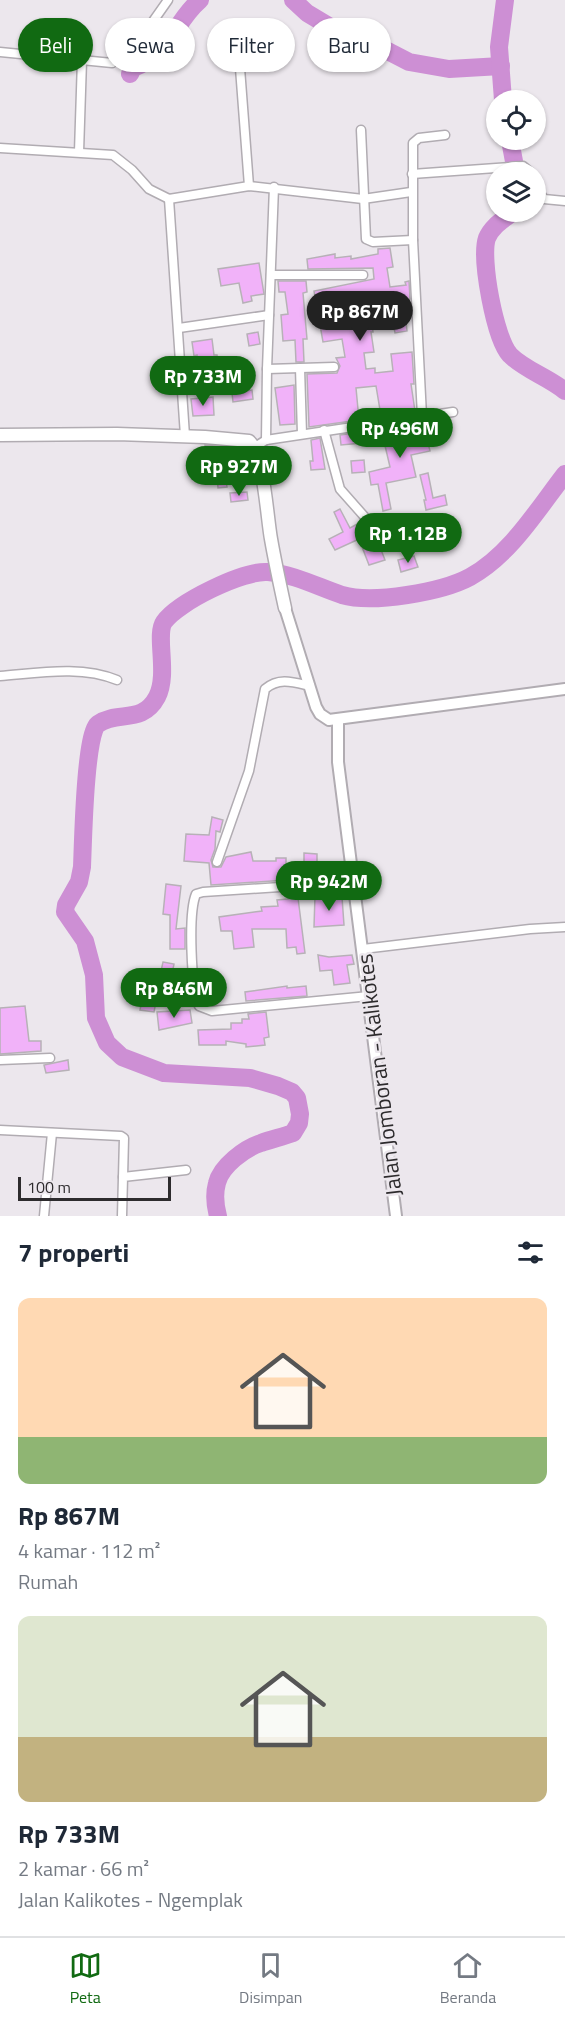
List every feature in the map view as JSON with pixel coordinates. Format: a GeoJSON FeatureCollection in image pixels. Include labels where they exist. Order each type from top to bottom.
{"type":"FeatureCollection","features":[{"type":"Feature","properties":{"kind":"main road"},"geometry":{"type":"LineString","coordinates":[[0,435],[185,436],[249,441],[255,447],[264,486],[285,608]]}},
{"type":"Feature","properties":{"kind":"street"},"geometry":{"type":"LineString","coordinates":[[155,18],[168,0]]}},
{"type":"Feature","properties":{"kind":"street"},"geometry":{"type":"LineString","coordinates":[[0,52],[18,54]]}},
{"type":"Feature","properties":{"kind":"street"},"geometry":{"type":"LineString","coordinates":[[80,152],[82,72]]}},
{"type":"Feature","properties":{"kind":"street"},"geometry":{"type":"LineString","coordinates":[[240,72],[249,186]]}},
{"type":"Feature","properties":{"kind":"street"},"geometry":{"type":"LineString","coordinates":[[361,130],[366,237],[368,241],[413,240]]}},
{"type":"Feature","properties":{"kind":"street"},"geometry":{"type":"LineString","coordinates":[[422,417],[411,192],[412,143],[423,136],[445,135]]}},
{"type":"Feature","properties":{"kind":"street"},"geometry":{"type":"LineString","coordinates":[[0,148],[113,155],[132,170],[149,189],[169,199],[249,186],[363,199],[411,192]]}},
{"type":"Feature","properties":{"kind":"street"},"geometry":{"type":"LineString","coordinates":[[412,174],[486,169]]}},
{"type":"Feature","properties":{"kind":"street"},"geometry":{"type":"LineString","coordinates":[[266,440],[274,188]]}},
{"type":"Feature","properties":{"kind":"street"},"geometry":{"type":"LineString","coordinates":[[169,199],[185,436]]}},
{"type":"Feature","properties":{"kind":"street"},"geometry":{"type":"LineString","coordinates":[[546,199],[565,201]]}},
{"type":"Feature","properties":{"kind":"street"},"geometry":{"type":"LineString","coordinates":[[271,275],[363,275]]}},
{"type":"Feature","properties":{"kind":"street"},"geometry":{"type":"LineString","coordinates":[[179,328],[269,315]]}},
{"type":"Feature","properties":{"kind":"street"},"geometry":{"type":"LineString","coordinates":[[300,368],[302,434]]}},
{"type":"Feature","properties":{"kind":"street"},"geometry":{"type":"LineString","coordinates":[[267,369],[334,368]]}},
{"type":"Feature","properties":{"kind":"street"},"geometry":{"type":"LineString","coordinates":[[255,447],[266,440],[453,412]]}},
{"type":"Feature","properties":{"kind":"street"},"geometry":{"type":"LineString","coordinates":[[324,430],[340,489],[386,541]]}},
{"type":"Feature","properties":{"kind":"street"},"geometry":{"type":"LineString","coordinates":[[285,608],[310,686],[321,714],[329,720],[565,690]]}},
{"type":"Feature","properties":{"kind":"street"},"geometry":{"type":"LineString","coordinates":[[0,676],[87,672],[104,674],[117,680]]}},
{"type":"Feature","properties":{"kind":"street"},"geometry":{"type":"LineString","coordinates":[[217,862],[249,771],[265,689],[275,682],[285,680],[310,686]]}},
{"type":"Feature","properties":{"kind":"street","name":"Jalan Jomboran - Kalikotes"},"geometry":{"type":"LineString","coordinates":[[338,720],[338,762],[369,996],[393,1216]]}},
{"type":"Feature","properties":{"kind":"street"},"geometry":{"type":"LineString","coordinates":[[355,882],[195,894],[192,912],[193,982],[199,1006],[212,1011],[369,996]]}},
{"type":"Feature","properties":{"kind":"street"},"geometry":{"type":"LineString","coordinates":[[363,949],[530,929],[565,927]]}},
{"type":"Feature","properties":{"kind":"street"},"geometry":{"type":"LineString","coordinates":[[0,1060],[50,1058]]}},
{"type":"Feature","properties":{"kind":"street"},"geometry":{"type":"LineString","coordinates":[[0,1130],[123,1137],[122,1216]]}},
{"type":"Feature","properties":{"kind":"street"},"geometry":{"type":"LineString","coordinates":[[44,1216],[52,1133]]}},
{"type":"Feature","properties":{"kind":"street"},"geometry":{"type":"LineString","coordinates":[[123,1177],[186,1170]]}},
{"type":"Feature","properties":{"kind":"building"},"geometry":{"type":"Polygon","coordinates":[[[390,248],[393,267],[387,268],[390,287],[406,285],[405,282],[409,281],[410,299],[407,300],[407,304],[404,304],[407,331],[395,333],[392,317],[372,320],[374,352],[364,353],[366,369],[375,368],[375,373],[393,371],[391,354],[412,352],[414,384],[411,384],[415,411],[381,416],[376,386],[356,388],[359,420],[309,427],[307,374],[337,373],[340,366],[336,358],[345,357],[342,339],[323,342],[314,291],[374,279],[373,268],[308,269],[307,259],[335,254],[335,258],[351,256],[351,259],[378,254],[378,249],[390,248]]]}},
{"type":"Feature","properties":{"kind":"building"},"geometry":{"type":"Polygon","coordinates":[[[259,263],[264,294],[251,296],[252,301],[243,303],[239,283],[221,286],[218,269],[259,263]]]}},
{"type":"Feature","properties":{"kind":"building"},"geometry":{"type":"Polygon","coordinates":[[[278,281],[306,281],[307,292],[303,293],[307,339],[303,339],[304,362],[296,362],[295,340],[283,341],[281,315],[288,314],[285,292],[279,292],[278,281]]]}},
{"type":"Feature","properties":{"kind":"building"},"geometry":{"type":"Polygon","coordinates":[[[258,332],[260,344],[249,346],[247,334],[258,332]]]}},
{"type":"Feature","properties":{"kind":"building"},"geometry":{"type":"Polygon","coordinates":[[[212,339],[219,372],[200,375],[192,342],[212,339]]]}},
{"type":"Feature","properties":{"kind":"building"},"geometry":{"type":"Polygon","coordinates":[[[294,385],[295,424],[280,425],[275,388],[294,385]]]}},
{"type":"Feature","properties":{"kind":"building"},"geometry":{"type":"Polygon","coordinates":[[[252,390],[253,399],[233,402],[232,393],[252,390]]]}},
{"type":"Feature","properties":{"kind":"building"},"geometry":{"type":"Polygon","coordinates":[[[213,397],[214,415],[193,416],[191,399],[213,397]]]}},
{"type":"Feature","properties":{"kind":"building"},"geometry":{"type":"Polygon","coordinates":[[[423,423],[430,451],[411,455],[416,477],[386,483],[391,509],[383,511],[378,484],[371,485],[369,472],[390,467],[383,437],[403,434],[401,426],[423,423]]]}},
{"type":"Feature","properties":{"kind":"building"},"geometry":{"type":"Polygon","coordinates":[[[361,432],[362,443],[341,445],[340,435],[361,432]]]}},
{"type":"Feature","properties":{"kind":"building"},"geometry":{"type":"Polygon","coordinates":[[[320,438],[325,469],[311,470],[310,461],[313,461],[311,440],[320,438]]]}},
{"type":"Feature","properties":{"kind":"building"},"geometry":{"type":"Polygon","coordinates":[[[205,445],[242,449],[245,468],[228,471],[225,452],[206,454],[205,445]]]}},
{"type":"Feature","properties":{"kind":"building"},"geometry":{"type":"Polygon","coordinates":[[[364,460],[365,472],[352,473],[351,461],[364,460]]]}},
{"type":"Feature","properties":{"kind":"building"},"geometry":{"type":"Polygon","coordinates":[[[225,473],[227,487],[218,488],[217,474],[225,473]]]}},
{"type":"Feature","properties":{"kind":"building"},"geometry":{"type":"Polygon","coordinates":[[[428,473],[433,498],[445,495],[447,505],[426,510],[420,475],[428,473]]]}},
{"type":"Feature","properties":{"kind":"building"},"geometry":{"type":"Polygon","coordinates":[[[247,492],[248,500],[231,502],[230,493],[247,492]]]}},
{"type":"Feature","properties":{"kind":"building"},"geometry":{"type":"Polygon","coordinates":[[[340,509],[350,528],[361,522],[378,542],[385,560],[369,565],[359,539],[335,550],[329,539],[343,532],[334,512],[340,509]]]}},
{"type":"Feature","properties":{"kind":"building"},"geometry":{"type":"Polygon","coordinates":[[[414,556],[418,567],[401,572],[398,560],[414,556]]]}},
{"type":"Feature","properties":{"kind":"building"},"geometry":{"type":"Polygon","coordinates":[[[212,817],[223,820],[220,832],[216,831],[215,849],[211,860],[213,867],[221,867],[226,857],[251,852],[253,861],[276,861],[276,858],[286,858],[286,880],[211,885],[209,863],[184,861],[186,834],[209,835],[212,817]]]}},
{"type":"Feature","properties":{"kind":"building"},"geometry":{"type":"Polygon","coordinates":[[[304,853],[317,854],[317,868],[323,868],[323,870],[344,868],[345,876],[304,879],[304,853]]]}},
{"type":"Feature","properties":{"kind":"building"},"geometry":{"type":"Polygon","coordinates":[[[166,884],[181,886],[176,929],[185,928],[185,949],[170,949],[170,915],[163,914],[166,884]]]}},
{"type":"Feature","properties":{"kind":"building"},"geometry":{"type":"Polygon","coordinates":[[[315,896],[342,897],[344,925],[314,927],[315,896]]]}},
{"type":"Feature","properties":{"kind":"building"},"geometry":{"type":"Polygon","coordinates":[[[298,898],[305,953],[297,954],[296,947],[287,948],[286,929],[252,929],[254,947],[234,949],[232,931],[221,931],[219,917],[262,911],[261,907],[278,906],[277,900],[298,898]]]}},
{"type":"Feature","properties":{"kind":"building"},"geometry":{"type":"Polygon","coordinates":[[[318,955],[329,957],[352,955],[354,964],[347,965],[350,983],[334,985],[332,970],[320,971],[318,955]]]}},
{"type":"Feature","properties":{"kind":"building"},"geometry":{"type":"Polygon","coordinates":[[[163,962],[174,964],[173,969],[186,971],[186,984],[159,980],[163,962]]]}},
{"type":"Feature","properties":{"kind":"building"},"geometry":{"type":"Polygon","coordinates":[[[143,980],[160,982],[154,1012],[140,1010],[144,989],[142,989],[143,980]]]}},
{"type":"Feature","properties":{"kind":"building"},"geometry":{"type":"Polygon","coordinates":[[[287,986],[287,988],[306,986],[307,996],[246,1001],[245,992],[287,986]]]}},
{"type":"Feature","properties":{"kind":"building"},"geometry":{"type":"Polygon","coordinates":[[[25,1006],[29,1041],[41,1041],[41,1051],[0,1054],[0,1008],[25,1006]]]}},
{"type":"Feature","properties":{"kind":"building"},"geometry":{"type":"Polygon","coordinates":[[[190,1010],[192,1023],[159,1030],[157,1012],[190,1010]]]}},
{"type":"Feature","properties":{"kind":"building"},"geometry":{"type":"Polygon","coordinates":[[[266,1012],[269,1037],[264,1038],[265,1045],[246,1047],[246,1044],[226,1041],[226,1045],[199,1045],[198,1030],[231,1029],[231,1023],[242,1023],[242,1019],[249,1019],[248,1014],[266,1012]]]}},
{"type":"Feature","properties":{"kind":"building"},"geometry":{"type":"Polygon","coordinates":[[[68,1060],[69,1070],[46,1073],[44,1065],[68,1060]]]}},
{"type":"Feature","properties":{"kind":"waterway"},"geometry":{"type":"LineString","coordinates":[[130,74],[133,68],[146,62],[164,46],[200,0]]}},
{"type":"Feature","properties":{"kind":"waterway"},"geometry":{"type":"LineString","coordinates":[[293,0],[307,13],[337,31],[358,41],[378,46],[409,62],[449,69],[501,66]]}},
{"type":"Feature","properties":{"kind":"waterway"},"geometry":{"type":"LineString","coordinates":[[502,90],[499,47],[505,0]]}},
{"type":"Feature","properties":{"kind":"waterway"},"geometry":{"type":"LineString","coordinates":[[512,150],[514,162]]}},
{"type":"Feature","properties":{"kind":"waterway"},"geometry":{"type":"LineString","coordinates":[[500,222],[487,238],[485,248],[487,280],[499,333],[510,355],[565,391]]}},
{"type":"Feature","properties":{"kind":"waterway"},"geometry":{"type":"LineString","coordinates":[[218,1216],[215,1191],[223,1170],[234,1158],[248,1149],[293,1133],[299,1123],[297,1098],[292,1092],[278,1086],[250,1078],[164,1073],[122,1057],[107,1043],[96,1018],[94,975],[85,941],[65,912],[66,905],[79,882],[82,867],[87,767],[94,732],[98,724],[106,720],[137,714],[151,706],[157,697],[162,677],[161,636],[164,622],[183,605],[197,597],[244,576],[268,572],[287,575],[342,595],[371,598],[425,592],[458,582],[485,567],[511,544],[565,474]]}}]}
